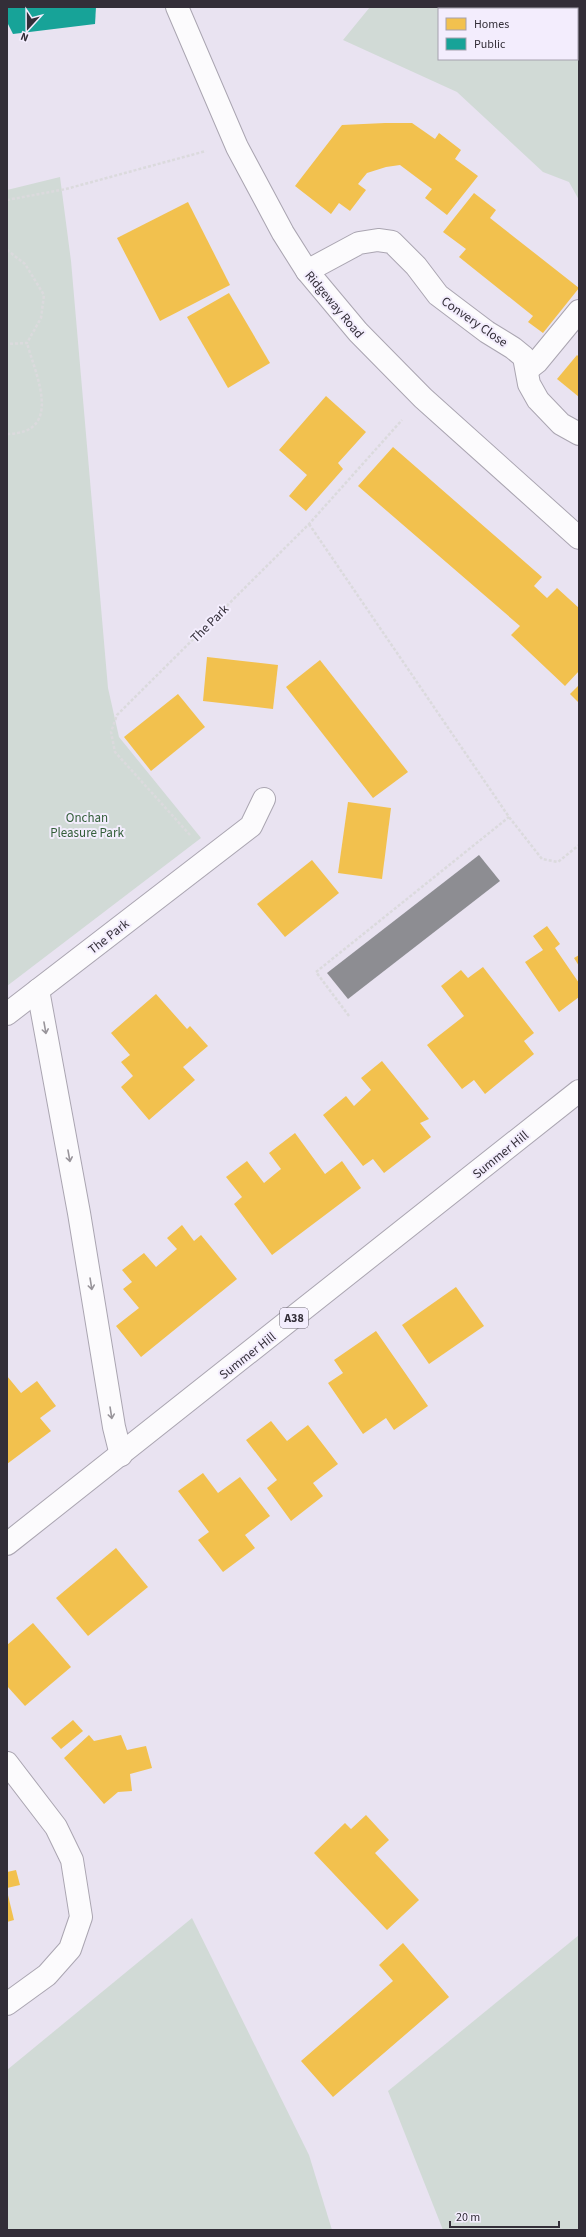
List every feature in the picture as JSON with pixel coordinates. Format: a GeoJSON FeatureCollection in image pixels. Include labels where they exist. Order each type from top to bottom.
{"type":"FeatureCollection","features":[{"type":"Feature","properties":{"kind":"street","name":"Ridgeway Road"},"geometry":{"type":"LineString","coordinates":[[177,7],[237,148],[283,233],[307,271],[358,332],[423,398],[579,538]]}},
{"type":"Feature","properties":{"kind":"street","name":"Convery Close"},"geometry":{"type":"LineString","coordinates":[[307,271],[359,243],[378,240],[392,242],[416,266],[438,295],[487,332],[514,348],[524,357],[528,369],[529,384],[538,400],[561,424],[579,434]]}},
{"type":"Feature","properties":{"kind":"street"},"geometry":{"type":"LineString","coordinates":[[528,369],[537,362],[579,312]]}},
{"type":"Feature","properties":{"kind":"street","name":"The Park"},"geometry":{"type":"LineString","coordinates":[[7,1014],[251,826],[264,799]]}},
{"type":"Feature","properties":{"kind":"street"},"geometry":{"type":"LineString","coordinates":[[38,990],[79,1212],[114,1427],[122,1455]]}},
{"type":"Feature","properties":{"kind":"street","name":"Summer Hill"},"geometry":{"type":"LineString","coordinates":[[7,1544],[122,1455],[579,1091]]}},
{"type":"Feature","properties":{"kind":"street"},"geometry":{"type":"LineString","coordinates":[[7,1763],[56,1827],[72,1860],[81,1917],[70,1949],[47,1975],[7,2004]]}},
{"type":"Feature","properties":{"kind":"path"},"geometry":{"type":"LineString","coordinates":[[7,200],[66,189],[200,152],[237,148]]}},
{"type":"Feature","properties":{"kind":"path"},"geometry":{"type":"LineString","coordinates":[[7,250],[25,264],[44,295],[41,318],[27,343],[41,394],[42,411],[37,424],[26,430],[7,434]]}},
{"type":"Feature","properties":{"kind":"path"},"geometry":{"type":"LineString","coordinates":[[7,344],[27,343]]}},
{"type":"Feature","properties":{"kind":"path","name":"The Park"},"geometry":{"type":"LineString","coordinates":[[210,857],[116,752],[111,732],[117,714],[309,524],[423,398]]}},
{"type":"Feature","properties":{"kind":"path"},"geometry":{"type":"LineString","coordinates":[[309,524],[509,818],[542,859],[558,862],[579,845]]}},
{"type":"Feature","properties":{"kind":"path"},"geometry":{"type":"LineString","coordinates":[[349,1016],[316,972],[509,818]]}},
{"type":"Feature","properties":{"kind":"green space"},"geometry":{"type":"Polygon","coordinates":[[[370,7],[579,7],[579,200],[569,182],[543,172],[457,92],[343,40],[370,7]]]}},
{"type":"Feature","properties":{"kind":"green space","name":"Onchan Pleasure Park"},"geometry":{"type":"Polygon","coordinates":[[[60,177],[71,261],[108,688],[119,737],[201,838],[7,986],[7,190],[60,177]]]}},
{"type":"Feature","properties":{"kind":"green space"},"geometry":{"type":"Polygon","coordinates":[[[192,1918],[309,2155],[332,2230],[7,2230],[7,2070],[192,1918]]]}},
{"type":"Feature","properties":{"kind":"green space"},"geometry":{"type":"Polygon","coordinates":[[[579,1935],[579,2230],[443,2230],[388,2091],[579,1935]]]}},
{"type":"Feature","properties":{"kind":"building: Homes"},"geometry":{"type":"Polygon","coordinates":[[[412,123],[435,139],[439,133],[461,150],[455,159],[478,176],[447,215],[425,198],[432,189],[400,165],[386,167],[367,173],[358,184],[366,190],[350,211],[339,203],[331,214],[295,186],[342,125],[412,123]]]}},
{"type":"Feature","properties":{"kind":"building: Homes"},"geometry":{"type":"Polygon","coordinates":[[[474,193],[496,210],[490,218],[579,288],[543,333],[528,322],[533,316],[459,257],[466,249],[443,232],[474,193]]]}},
{"type":"Feature","properties":{"kind":"building: Homes"},"geometry":{"type":"Polygon","coordinates":[[[188,202],[230,285],[160,321],[117,238],[188,202]]]}},
{"type":"Feature","properties":{"kind":"building: Homes"},"geometry":{"type":"Polygon","coordinates":[[[229,293],[270,363],[228,388],[187,317],[229,293]]]}},
{"type":"Feature","properties":{"kind":"building: Homes"},"geometry":{"type":"Polygon","coordinates":[[[577,355],[579,357],[579,397],[557,379],[577,355]]]}},
{"type":"Feature","properties":{"kind":"building: Homes"},"geometry":{"type":"Polygon","coordinates":[[[326,396],[366,432],[338,463],[343,469],[306,511],[289,496],[307,475],[279,450],[326,396]]]}},
{"type":"Feature","properties":{"kind":"building: Homes"},"geometry":{"type":"Polygon","coordinates":[[[393,447],[542,577],[534,586],[547,598],[557,588],[579,608],[579,671],[565,686],[511,635],[520,626],[358,486],[393,447]]]}},
{"type":"Feature","properties":{"kind":"building: Homes"},"geometry":{"type":"Polygon","coordinates":[[[207,657],[278,665],[273,709],[203,701],[207,657]]]}},
{"type":"Feature","properties":{"kind":"building: Homes"},"geometry":{"type":"Polygon","coordinates":[[[320,660],[408,772],[373,798],[286,687],[320,660]]]}},
{"type":"Feature","properties":{"kind":"building: Homes"},"geometry":{"type":"Polygon","coordinates":[[[579,685],[579,703],[570,694],[579,685]]]}},
{"type":"Feature","properties":{"kind":"building: Homes"},"geometry":{"type":"Polygon","coordinates":[[[178,694],[205,727],[151,771],[124,737],[178,694]]]}},
{"type":"Feature","properties":{"kind":"building: Homes"},"geometry":{"type":"Polygon","coordinates":[[[348,802],[391,808],[382,879],[338,873],[348,802]]]}},
{"type":"Feature","properties":{"kind":"building: Homes"},"geometry":{"type":"Polygon","coordinates":[[[312,860],[339,893],[285,937],[257,904],[312,860]]]}},
{"type":"Feature","properties":{"kind":"building: Homes"},"geometry":{"type":"Polygon","coordinates":[[[547,926],[560,944],[555,948],[579,983],[579,997],[559,1012],[525,962],[543,950],[533,936],[547,926]]]}},
{"type":"Feature","properties":{"kind":"building: Homes"},"geometry":{"type":"Polygon","coordinates":[[[579,955],[579,966],[574,958],[579,955]]]}},
{"type":"Feature","properties":{"kind":"building: Homes"},"geometry":{"type":"Polygon","coordinates":[[[483,967],[534,1033],[524,1041],[534,1054],[485,1094],[474,1080],[462,1089],[427,1045],[464,1016],[441,986],[461,970],[468,978],[483,967]]]}},
{"type":"Feature","properties":{"kind":"building: Homes"},"geometry":{"type":"Polygon","coordinates":[[[156,994],[187,1029],[190,1026],[208,1046],[183,1067],[195,1080],[149,1120],[121,1087],[133,1076],[121,1062],[130,1055],[111,1033],[156,994]]]}},
{"type":"Feature","properties":{"kind":"building: Homes"},"geometry":{"type":"Polygon","coordinates":[[[382,1061],[429,1119],[420,1123],[431,1137],[384,1173],[373,1159],[363,1166],[323,1115],[346,1096],[354,1106],[371,1090],[361,1078],[382,1061]]]}},
{"type":"Feature","properties":{"kind":"building: Homes"},"geometry":{"type":"Polygon","coordinates":[[[295,1133],[325,1174],[342,1161],[361,1188],[272,1255],[234,1204],[242,1197],[226,1177],[247,1161],[264,1183],[281,1169],[269,1153],[295,1133]]]}},
{"type":"Feature","properties":{"kind":"building: Homes"},"geometry":{"type":"Polygon","coordinates":[[[182,1225],[194,1241],[201,1235],[237,1279],[141,1357],[116,1326],[139,1308],[123,1289],[132,1282],[122,1270],[144,1253],[156,1267],[177,1249],[167,1238],[182,1225]]]}},
{"type":"Feature","properties":{"kind":"building: Homes"},"geometry":{"type":"Polygon","coordinates":[[[456,1287],[484,1326],[429,1364],[402,1325],[456,1287]]]}},
{"type":"Feature","properties":{"kind":"building: Homes"},"geometry":{"type":"Polygon","coordinates":[[[376,1331],[428,1406],[394,1430],[386,1418],[363,1434],[328,1383],[343,1373],[334,1360],[376,1331]]]}},
{"type":"Feature","properties":{"kind":"building: Homes"},"geometry":{"type":"Polygon","coordinates":[[[7,1376],[21,1393],[37,1381],[56,1406],[40,1418],[51,1431],[7,1464],[7,1376]]]}},
{"type":"Feature","properties":{"kind":"building: Homes"},"geometry":{"type":"Polygon","coordinates":[[[271,1421],[287,1441],[308,1425],[338,1464],[313,1483],[323,1496],[291,1521],[267,1488],[277,1480],[246,1440],[271,1421]]]}},
{"type":"Feature","properties":{"kind":"building: Homes"},"geometry":{"type":"Polygon","coordinates":[[[203,1473],[218,1493],[240,1477],[270,1516],[245,1535],[255,1548],[223,1572],[198,1540],[209,1532],[178,1491],[203,1473]]]}},
{"type":"Feature","properties":{"kind":"building: Homes"},"geometry":{"type":"Polygon","coordinates":[[[116,1548],[148,1587],[88,1636],[56,1598],[116,1548]]]}},
{"type":"Feature","properties":{"kind":"building: Homes"},"geometry":{"type":"Polygon","coordinates":[[[33,1623],[71,1667],[25,1706],[7,1686],[7,1645],[33,1623]]]}},
{"type":"Feature","properties":{"kind":"building: Homes"},"geometry":{"type":"Polygon","coordinates":[[[73,1720],[83,1731],[61,1749],[51,1738],[73,1720]]]}},
{"type":"Feature","properties":{"kind":"building: Homes"},"geometry":{"type":"Polygon","coordinates":[[[89,1735],[94,1741],[121,1735],[127,1750],[146,1746],[152,1768],[130,1774],[132,1791],[118,1792],[104,1804],[64,1758],[89,1735]]]}},
{"type":"Feature","properties":{"kind":"building: Homes"},"geometry":{"type":"Polygon","coordinates":[[[366,1815],[389,1840],[375,1853],[419,1900],[387,1930],[314,1853],[345,1823],[351,1829],[366,1815]]]}},
{"type":"Feature","properties":{"kind":"building: Homes"},"geometry":{"type":"Polygon","coordinates":[[[16,1870],[20,1885],[7,1888],[7,1872],[16,1870]]]}},
{"type":"Feature","properties":{"kind":"building: Homes"},"geometry":{"type":"Polygon","coordinates":[[[7,1891],[14,1920],[7,1922],[7,1891]]]}},
{"type":"Feature","properties":{"kind":"building: Homes"},"geometry":{"type":"Polygon","coordinates":[[[403,1943],[449,1997],[333,2097],[301,2061],[393,1981],[379,1965],[403,1943]]]}},
{"type":"Feature","properties":{"kind":"building: Public"},"geometry":{"type":"Polygon","coordinates":[[[7,7],[96,7],[95,24],[13,34],[7,22],[7,7]]]}},
{"type":"Feature","properties":{"kind":"building: Industry"},"geometry":{"type":"Polygon","coordinates":[[[479,855],[500,881],[348,999],[327,973],[479,855]]]}}]}
